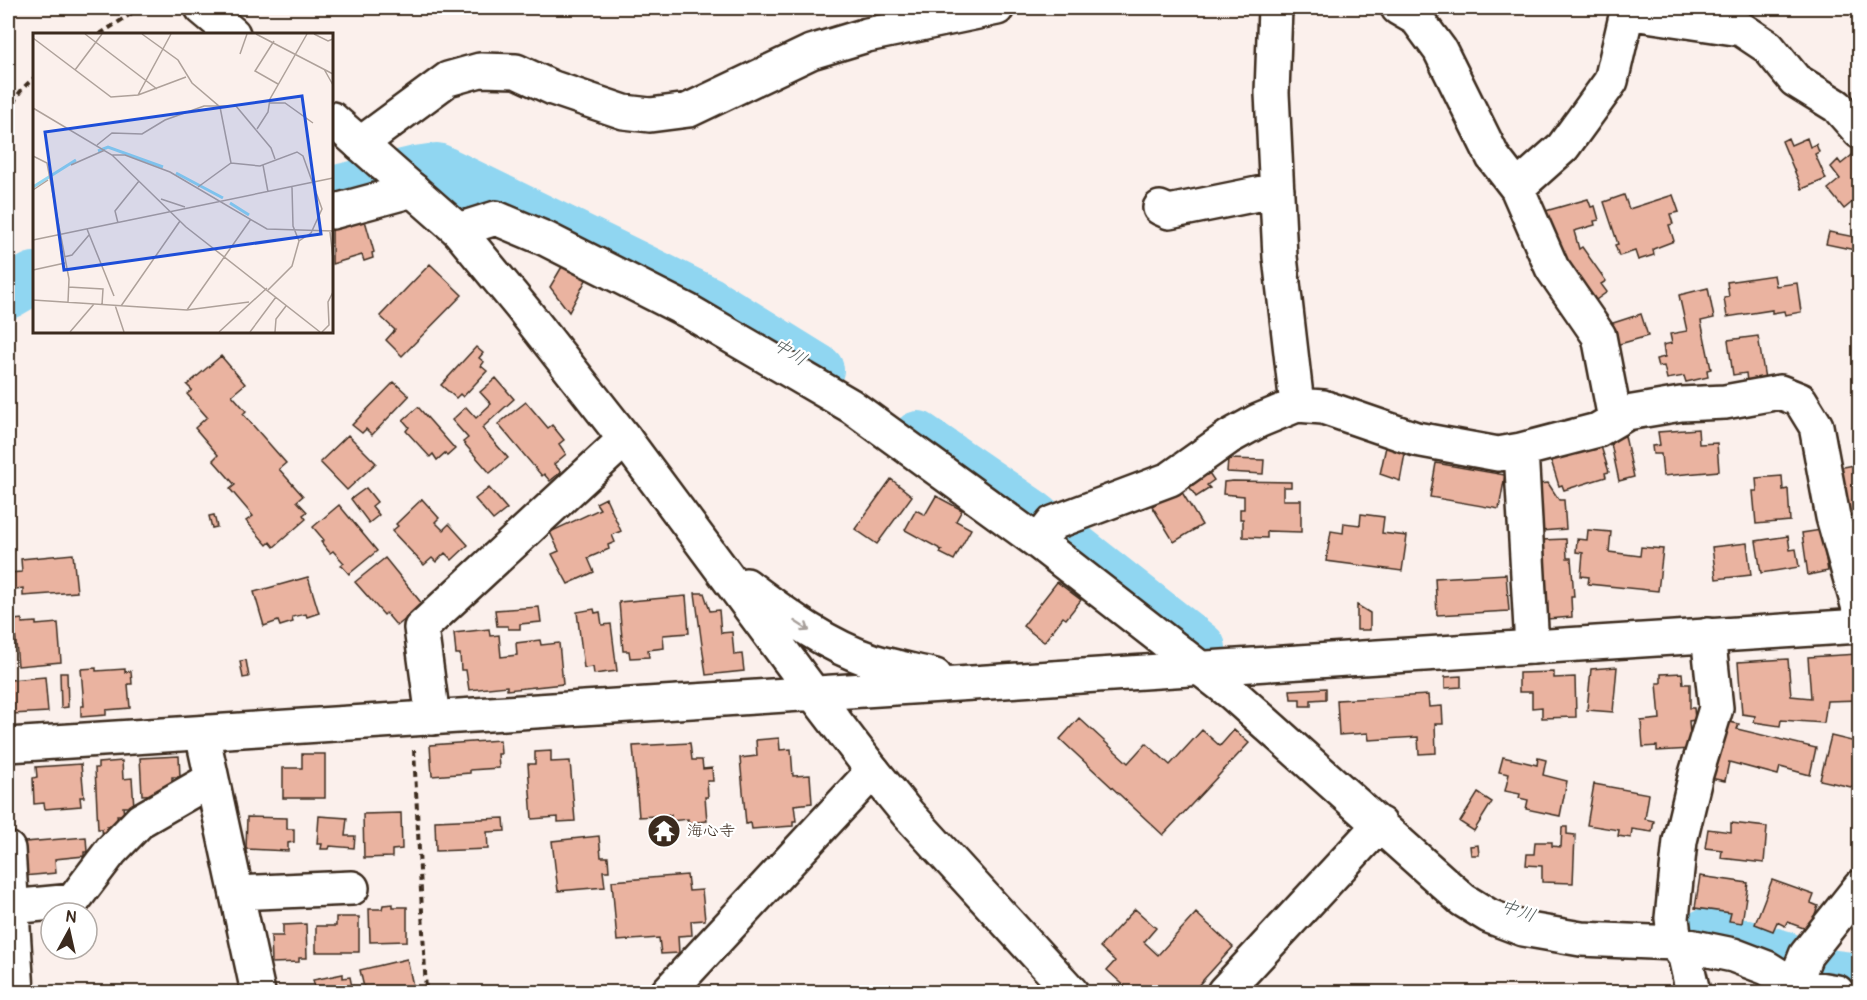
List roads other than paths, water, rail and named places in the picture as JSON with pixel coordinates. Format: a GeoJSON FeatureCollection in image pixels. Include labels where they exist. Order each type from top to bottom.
{"type":"FeatureCollection","features":[{"type":"Feature","properties":{"kind":"street"},"geometry":{"type":"LineString","coordinates":[[202,8],[232,33]]}},
{"type":"Feature","properties":{"kind":"street"},"geometry":{"type":"LineString","coordinates":[[365,148],[448,79],[480,70],[516,71],[553,88],[624,112],[650,116],[689,110],[811,52],[867,35],[997,8]]}},
{"type":"Feature","properties":{"kind":"street"},"geometry":{"type":"LineString","coordinates":[[1275,8],[1272,93],[1280,257],[1297,405]]}},
{"type":"Feature","properties":{"kind":"street"},"geometry":{"type":"LineString","coordinates":[[1398,8],[1417,19],[1440,50],[1493,157],[1517,188],[1552,268],[1599,336],[1615,419]]}},
{"type":"Feature","properties":{"kind":"street"},"geometry":{"type":"LineString","coordinates":[[1517,188],[1563,147],[1611,81],[1627,10],[1741,29],[1768,47],[1796,80],[1837,106],[1860,132]]}},
{"type":"Feature","properties":{"kind":"street"},"geometry":{"type":"LineString","coordinates":[[333,120],[458,230],[625,439],[873,771],[908,814],[1071,993]]}},
{"type":"Feature","properties":{"kind":"street"},"geometry":{"type":"LineString","coordinates":[[333,212],[408,185]]}},
{"type":"Feature","properties":{"kind":"street"},"geometry":{"type":"LineString","coordinates":[[1161,208],[1169,212],[1277,190]]}},
{"type":"Feature","properties":{"kind":"street"},"geometry":{"type":"LineString","coordinates":[[458,230],[496,218],[546,239],[688,310],[850,406],[1045,533],[1233,694],[1463,900],[1489,916],[1522,929],[1581,939],[1675,943],[1733,955],[1767,968],[1789,989],[1837,993]]}},
{"type":"Feature","properties":{"kind":"street"},"geometry":{"type":"LineString","coordinates":[[1045,533],[1170,480],[1229,437],[1258,421],[1297,405],[1323,407],[1416,439],[1498,454],[1598,430],[1627,413],[1681,404],[1725,402],[1780,392],[1800,400],[1815,426],[1833,518],[1860,612]]}},
{"type":"Feature","properties":{"kind":"street"},"geometry":{"type":"LineString","coordinates":[[423,719],[421,628],[625,439]]}},
{"type":"Feature","properties":{"kind":"street"},"geometry":{"type":"LineString","coordinates":[[1521,450],[1532,646]]}},
{"type":"Feature","properties":{"kind":"street"},"geometry":{"type":"LineString","coordinates":[[721,566],[786,615],[834,645],[873,661],[969,684]]}},
{"type":"Feature","properties":{"kind":"street"},"geometry":{"type":"LineString","coordinates":[[8,745],[1860,626]]}},
{"type":"Feature","properties":{"kind":"street"},"geometry":{"type":"LineString","coordinates":[[1694,993],[1685,957],[1675,943],[1672,918],[1680,841],[1696,774],[1716,708],[1708,635]]}},
{"type":"Feature","properties":{"kind":"street"},"geometry":{"type":"LineString","coordinates":[[202,733],[258,993]]}},
{"type":"Feature","properties":{"kind":"street"},"geometry":{"type":"LineString","coordinates":[[668,993],[873,771]]}},
{"type":"Feature","properties":{"kind":"street"},"geometry":{"type":"LineString","coordinates":[[11,907],[73,901],[111,851],[141,820],[212,779]]}},
{"type":"Feature","properties":{"kind":"street"},"geometry":{"type":"LineString","coordinates":[[1224,993],[1380,824]]}},
{"type":"Feature","properties":{"kind":"street"},"geometry":{"type":"LineString","coordinates":[[8,849],[11,955],[16,993]]}},
{"type":"Feature","properties":{"kind":"street"},"geometry":{"type":"LineString","coordinates":[[1789,989],[1806,955],[1860,887]]}},
{"type":"Feature","properties":{"kind":"street"},"geometry":{"type":"LineString","coordinates":[[237,893],[352,888]]}},
{"type":"Feature","properties":{"kind":"waterway","name":"中川"},"geometry":{"type":"LineString","coordinates":[[333,192],[437,169],[708,302],[818,370]]}},
{"type":"Feature","properties":{"kind":"waterway","name":"中川"},"geometry":{"type":"LineString","coordinates":[[8,293],[33,279]]}},
{"type":"Feature","properties":{"kind":"waterway","name":"中川"},"geometry":{"type":"LineString","coordinates":[[918,437],[1030,514],[1200,648]]}},
{"type":"Feature","properties":{"kind":"waterway","name":"中川"},"geometry":{"type":"LineString","coordinates":[[1706,934],[1782,956],[1819,974],[1860,979]]}},
{"type":"Feature","properties":{"kind":"place","name":"海心寺"},"geometry":{"type":"Point","coordinates":[664,831]}}]}
